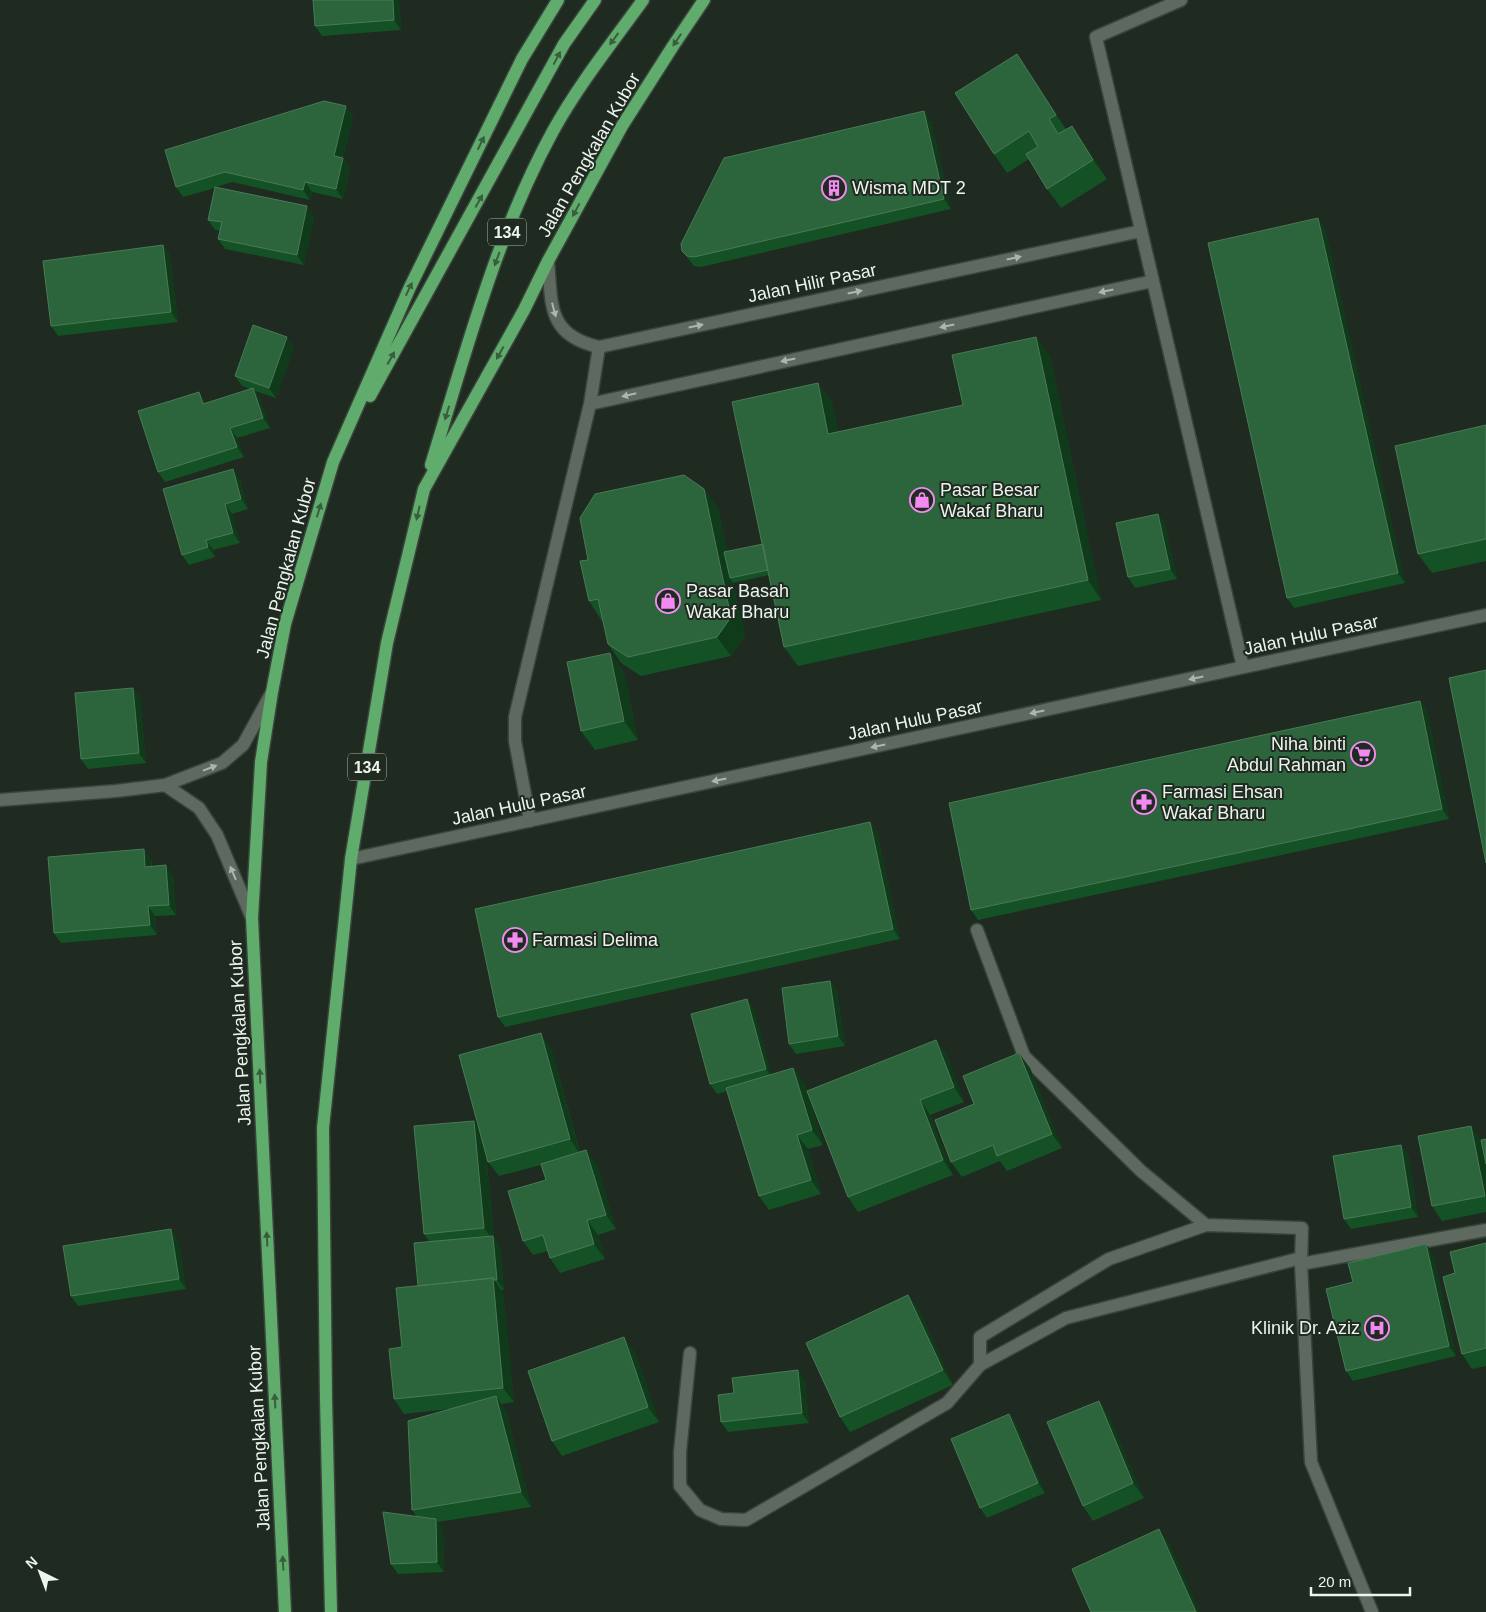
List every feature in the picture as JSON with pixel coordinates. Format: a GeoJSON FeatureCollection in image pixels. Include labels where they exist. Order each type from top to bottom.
{"type":"FeatureCollection","features":[{"type":"Feature","properties":{"kind":"main road","name":"Jalan Pengkalan Kubor"},"geometry":{"type":"LineString","coordinates":[[285,1612],[252,918],[261,762],[272,692],[285,624],[333,462],[410,287],[522,59],[558,0]]}},
{"type":"Feature","properties":{"kind":"main road","name":"Jalan Pengkalan Kubor"},"geometry":{"type":"LineString","coordinates":[[333,462],[564,44],[595,0]]}},
{"type":"Feature","properties":{"kind":"main road","name":"Jalan Pengkalan Kubor"},"geometry":{"type":"LineString","coordinates":[[331,1612],[323,1128],[351,859],[388,643],[424,489],[480,304],[508,229],[530,176],[553,131],[579,88],[643,0]]}},
{"type":"Feature","properties":{"kind":"main road","name":"Jalan Pengkalan Kubor"},"geometry":{"type":"LineString","coordinates":[[424,489],[524,310],[622,126],[704,0]]}},
{"type":"Feature","properties":{"kind":"street"},"geometry":{"type":"LineString","coordinates":[[1180,0],[1096,37],[1243,667]]}},
{"type":"Feature","properties":{"kind":"street","name":"Jalan Hilir Pasar"},"geometry":{"type":"LineString","coordinates":[[599,347],[1141,231]]}},
{"type":"Feature","properties":{"kind":"street"},"geometry":{"type":"LineString","coordinates":[[530,821],[515,741],[515,717],[590,404],[599,347],[585,344],[570,336],[558,324],[552,309],[548,262]]}},
{"type":"Feature","properties":{"kind":"street"},"geometry":{"type":"LineString","coordinates":[[590,404],[1153,281]]}},
{"type":"Feature","properties":{"kind":"street","name":"Jalan Hulu Pasar"},"geometry":{"type":"LineString","coordinates":[[351,859],[1486,615]]}},
{"type":"Feature","properties":{"kind":"street"},"geometry":{"type":"LineString","coordinates":[[0,800],[116,791],[165,785],[222,763],[243,745],[272,692]]}},
{"type":"Feature","properties":{"kind":"street"},"geometry":{"type":"LineString","coordinates":[[165,785],[199,808],[217,835],[252,918]]}},
{"type":"Feature","properties":{"kind":"street"},"geometry":{"type":"LineString","coordinates":[[977,930],[1024,1056],[1141,1171],[1206,1225]]}},
{"type":"Feature","properties":{"kind":"street"},"geometry":{"type":"LineString","coordinates":[[980,1365],[980,1337],[1109,1259],[1206,1225],[1302,1228],[1301,1261],[1310,1462],[1372,1612]]}},
{"type":"Feature","properties":{"kind":"street"},"geometry":{"type":"LineString","coordinates":[[690,1353],[680,1452],[680,1486],[700,1510],[721,1519],[746,1520],[946,1403],[980,1365],[1066,1318],[1301,1261],[1486,1230]]}},
{"type":"Feature","properties":{"kind":"building"},"geometry":{"type":"Polygon","coordinates":[[[313,0],[393,0],[394,20],[315,26],[313,0]]]}},
{"type":"Feature","properties":{"kind":"building"},"geometry":{"type":"Polygon","coordinates":[[[1017,54],[1056,115],[1049,119],[1058,134],[1072,126],[1093,160],[1047,189],[1026,154],[1038,147],[1029,131],[994,154],[955,93],[1017,54]]]}},
{"type":"Feature","properties":{"kind":"building"},"geometry":{"type":"Polygon","coordinates":[[[324,101],[346,106],[334,156],[343,158],[336,189],[305,182],[303,190],[225,172],[176,187],[165,150],[324,101]]]}},
{"type":"Feature","properties":{"kind":"building","name":"Wisma MDT 2"},"geometry":{"type":"Polygon","coordinates":[[[924,111],[944,199],[694,257],[687,256],[682,251],[681,244],[724,158],[924,111]]]}},
{"type":"Feature","properties":{"kind":"building"},"geometry":{"type":"Polygon","coordinates":[[[215,187],[307,206],[297,255],[218,239],[222,222],[208,220],[215,187]]]}},
{"type":"Feature","properties":{"kind":"building"},"geometry":{"type":"Polygon","coordinates":[[[1318,218],[1398,573],[1287,598],[1208,243],[1318,218]]]}},
{"type":"Feature","properties":{"kind":"building"},"geometry":{"type":"Polygon","coordinates":[[[163,245],[171,312],[51,326],[43,261],[163,245]]]}},
{"type":"Feature","properties":{"kind":"building"},"geometry":{"type":"Polygon","coordinates":[[[253,325],[287,337],[269,388],[235,376],[253,325]]]}},
{"type":"Feature","properties":{"kind":"building","name":"Pasar Besar Wakaf Bharu"},"geometry":{"type":"Polygon","coordinates":[[[1036,337],[1088,580],[784,647],[732,402],[818,383],[828,434],[963,405],[952,355],[1036,337]]]}},
{"type":"Feature","properties":{"kind":"building"},"geometry":{"type":"Polygon","coordinates":[[[253,388],[263,418],[230,428],[237,447],[158,472],[138,411],[199,392],[203,404],[253,388]]]}},
{"type":"Feature","properties":{"kind":"building"},"geometry":{"type":"Polygon","coordinates":[[[1486,425],[1486,539],[1418,554],[1395,446],[1486,425]]]}},
{"type":"Feature","properties":{"kind":"building"},"geometry":{"type":"Polygon","coordinates":[[[233,469],[241,499],[225,504],[233,533],[206,540],[208,547],[182,555],[163,489],[233,469]]]}},
{"type":"Feature","properties":{"kind":"building","name":"Pasar Basah Wakaf Bharu"},"geometry":{"type":"Polygon","coordinates":[[[684,475],[704,489],[731,617],[717,637],[628,657],[608,644],[598,599],[589,601],[580,561],[588,560],[580,518],[595,494],[684,475]]]}},
{"type":"Feature","properties":{"kind":"building"},"geometry":{"type":"Polygon","coordinates":[[[1158,514],[1170,569],[1128,577],[1116,523],[1158,514]]]}},
{"type":"Feature","properties":{"kind":"building"},"geometry":{"type":"Polygon","coordinates":[[[763,544],[768,570],[730,578],[724,552],[763,544]]]}},
{"type":"Feature","properties":{"kind":"building"},"geometry":{"type":"Polygon","coordinates":[[[610,653],[624,721],[581,731],[567,662],[610,653]]]}},
{"type":"Feature","properties":{"kind":"building"},"geometry":{"type":"Polygon","coordinates":[[[1486,670],[1486,863],[1449,678],[1486,670]]]}},
{"type":"Feature","properties":{"kind":"building"},"geometry":{"type":"Polygon","coordinates":[[[133,688],[139,753],[81,759],[75,693],[133,688]]]}},
{"type":"Feature","properties":{"kind":"building"},"geometry":{"type":"Polygon","coordinates":[[[1420,701],[1442,809],[971,910],[949,803],[1420,701]]]}},
{"type":"Feature","properties":{"kind":"building"},"geometry":{"type":"Polygon","coordinates":[[[870,822],[893,929],[498,1017],[475,909],[870,822]]]}},
{"type":"Feature","properties":{"kind":"building"},"geometry":{"type":"Polygon","coordinates":[[[144,849],[145,867],[166,865],[169,905],[148,906],[150,925],[54,933],[48,857],[144,849]]]}},
{"type":"Feature","properties":{"kind":"building"},"geometry":{"type":"Polygon","coordinates":[[[830,981],[838,1036],[789,1044],[782,988],[830,981]]]}},
{"type":"Feature","properties":{"kind":"building"},"geometry":{"type":"Polygon","coordinates":[[[747,999],[766,1069],[710,1084],[691,1014],[747,999]]]}},
{"type":"Feature","properties":{"kind":"building"},"geometry":{"type":"Polygon","coordinates":[[[541,1033],[570,1139],[488,1162],[459,1055],[541,1033]]]}},
{"type":"Feature","properties":{"kind":"building"},"geometry":{"type":"Polygon","coordinates":[[[936,1040],[954,1087],[920,1100],[943,1160],[848,1197],[807,1091],[936,1040]]]}},
{"type":"Feature","properties":{"kind":"building"},"geometry":{"type":"Polygon","coordinates":[[[1019,1053],[1052,1134],[997,1156],[993,1145],[951,1162],[935,1120],[974,1104],[963,1076],[1019,1053]]]}},
{"type":"Feature","properties":{"kind":"building"},"geometry":{"type":"Polygon","coordinates":[[[793,1068],[812,1130],[797,1135],[811,1180],[759,1196],[726,1088],[793,1068]]]}},
{"type":"Feature","properties":{"kind":"building"},"geometry":{"type":"Polygon","coordinates":[[[474,1121],[484,1228],[424,1234],[414,1126],[474,1121]]]}},
{"type":"Feature","properties":{"kind":"building"},"geometry":{"type":"Polygon","coordinates":[[[1471,1126],[1485,1196],[1432,1206],[1418,1136],[1471,1126]]]}},
{"type":"Feature","properties":{"kind":"building"},"geometry":{"type":"Polygon","coordinates":[[[1486,1139],[1486,1164],[1481,1140],[1486,1139]]]}},
{"type":"Feature","properties":{"kind":"building"},"geometry":{"type":"Polygon","coordinates":[[[1401,1145],[1411,1207],[1344,1219],[1333,1156],[1401,1145]]]}},
{"type":"Feature","properties":{"kind":"building"},"geometry":{"type":"Polygon","coordinates":[[[586,1150],[606,1215],[587,1220],[594,1244],[550,1258],[543,1235],[523,1241],[508,1191],[546,1180],[541,1164],[586,1150]]]}},
{"type":"Feature","properties":{"kind":"building"},"geometry":{"type":"Polygon","coordinates":[[[171,1229],[179,1279],[71,1296],[63,1246],[171,1229]]]}},
{"type":"Feature","properties":{"kind":"building"},"geometry":{"type":"Polygon","coordinates":[[[493,1236],[497,1280],[493,1278],[418,1286],[414,1243],[493,1236]]]}},
{"type":"Feature","properties":{"kind":"building"},"geometry":{"type":"Polygon","coordinates":[[[1486,1243],[1486,1348],[1462,1354],[1443,1277],[1455,1273],[1450,1252],[1486,1243]]]}},
{"type":"Feature","properties":{"kind":"building"},"geometry":{"type":"Polygon","coordinates":[[[1426,1244],[1449,1346],[1346,1371],[1326,1289],[1353,1282],[1348,1263],[1426,1244]]]}},
{"type":"Feature","properties":{"kind":"building"},"geometry":{"type":"Polygon","coordinates":[[[493,1278],[503,1388],[394,1399],[389,1349],[402,1347],[396,1288],[493,1278]]]}},
{"type":"Feature","properties":{"kind":"building"},"geometry":{"type":"Polygon","coordinates":[[[908,1295],[943,1370],[840,1417],[806,1343],[908,1295]]]}},
{"type":"Feature","properties":{"kind":"building"},"geometry":{"type":"Polygon","coordinates":[[[624,1337],[648,1407],[552,1441],[528,1371],[624,1337]]]}},
{"type":"Feature","properties":{"kind":"building"},"geometry":{"type":"Polygon","coordinates":[[[798,1370],[802,1413],[721,1422],[718,1395],[734,1393],[732,1378],[798,1370]]]}},
{"type":"Feature","properties":{"kind":"building"},"geometry":{"type":"Polygon","coordinates":[[[496,1396],[521,1492],[412,1510],[408,1421],[496,1396]]]}},
{"type":"Feature","properties":{"kind":"building"},"geometry":{"type":"Polygon","coordinates":[[[1099,1401],[1133,1483],[1083,1506],[1047,1422],[1099,1401]]]}},
{"type":"Feature","properties":{"kind":"building"},"geometry":{"type":"Polygon","coordinates":[[[1009,1414],[1038,1483],[980,1508],[951,1439],[1009,1414]]]}},
{"type":"Feature","properties":{"kind":"building"},"geometry":{"type":"Polygon","coordinates":[[[383,1512],[436,1519],[437,1562],[391,1564],[383,1512]]]}},
{"type":"Feature","properties":{"kind":"building"},"geometry":{"type":"Polygon","coordinates":[[[1159,1529],[1196,1612],[1091,1612],[1072,1569],[1159,1529]]]}},
{"type":"Feature","properties":{"kind":"place","name":"Wisma MDT 2"},"geometry":{"type":"Point","coordinates":[834,188]}},
{"type":"Feature","properties":{"kind":"place","name":"Pasar Besar Wakaf Bharu"},"geometry":{"type":"Point","coordinates":[922,500]}},
{"type":"Feature","properties":{"kind":"place","name":"Pasar Basah Wakaf Bharu"},"geometry":{"type":"Point","coordinates":[668,601]}},
{"type":"Feature","properties":{"kind":"place","name":"Niha binti Abdul Rahman"},"geometry":{"type":"Point","coordinates":[1363,754]}},
{"type":"Feature","properties":{"kind":"place","name":"Farmasi Ehsan Wakaf Bharu"},"geometry":{"type":"Point","coordinates":[1144,802]}},
{"type":"Feature","properties":{"kind":"place","name":"Farmasi Delima"},"geometry":{"type":"Point","coordinates":[515,940]}},
{"type":"Feature","properties":{"kind":"place","name":"Klinik Dr. Aziz"},"geometry":{"type":"Point","coordinates":[1377,1328]}}]}
